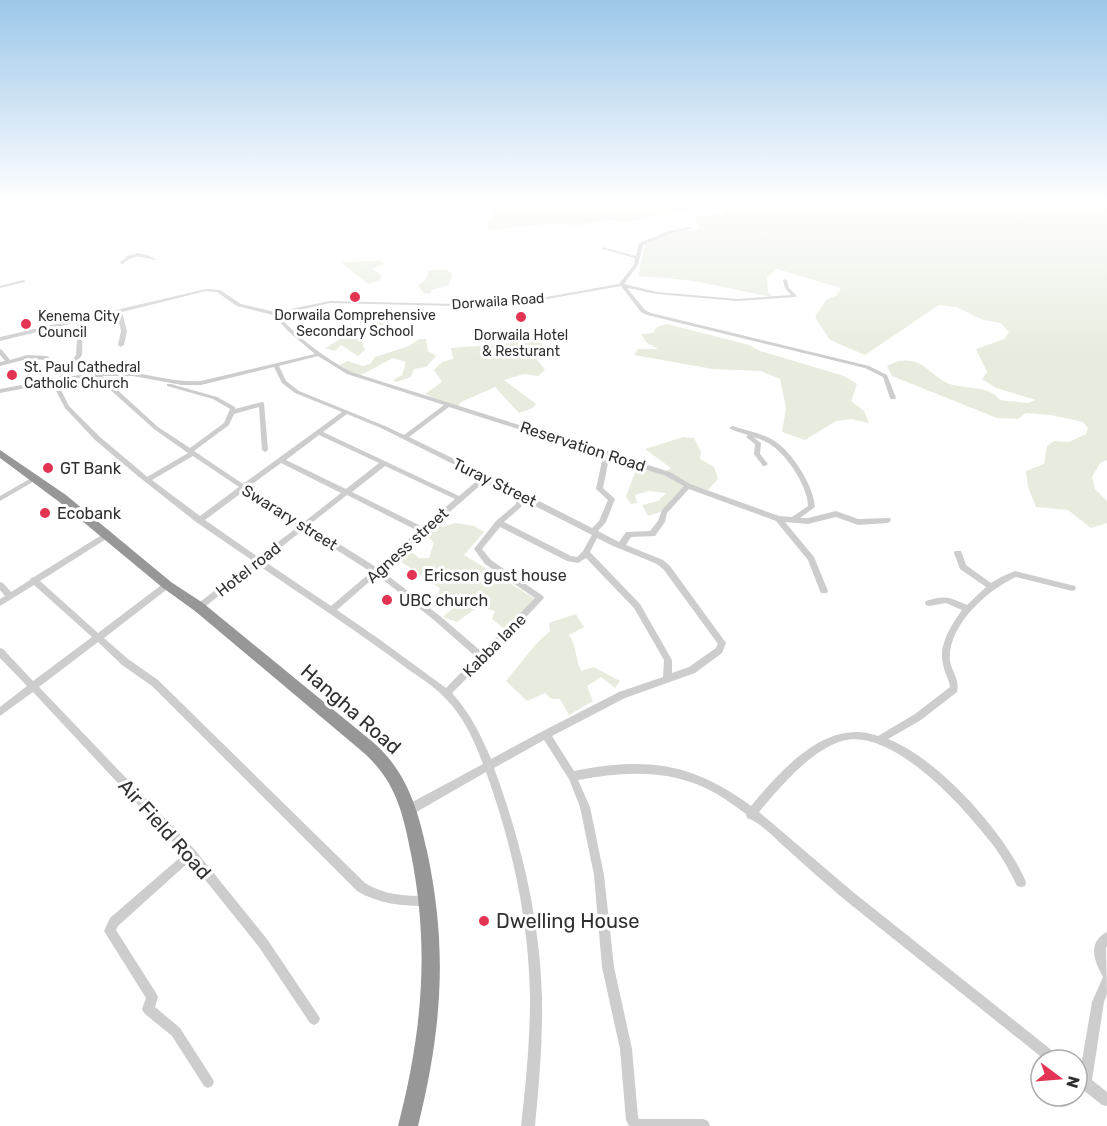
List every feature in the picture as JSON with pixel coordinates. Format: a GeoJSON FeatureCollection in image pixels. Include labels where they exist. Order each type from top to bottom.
{"type":"FeatureCollection","features":[{"type":"Feature","properties":{"kind":"highway","name":"Hangha Road"},"geometry":{"type":"LineString","coordinates":[[0,453],[108,534],[167,585],[199,607],[389,768],[409,810],[429,901],[434,963],[433,1004],[426,1053],[408,1126]]}},
{"type":"Feature","properties":{"kind":"street"},"geometry":{"type":"LineString","coordinates":[[121,263],[134,255]]}},
{"type":"Feature","properties":{"kind":"street"},"geometry":{"type":"LineString","coordinates":[[140,255],[154,259]]}},
{"type":"Feature","properties":{"kind":"street"},"geometry":{"type":"LineString","coordinates":[[622,285],[631,275],[636,257],[627,255]]}},
{"type":"Feature","properties":{"kind":"street"},"geometry":{"type":"LineString","coordinates":[[622,285],[657,293],[737,300],[795,296],[787,288],[785,280]]}},
{"type":"Feature","properties":{"kind":"street"},"geometry":{"type":"LineString","coordinates":[[0,287],[23,281]]}},
{"type":"Feature","properties":{"kind":"street"},"geometry":{"type":"LineString","coordinates":[[622,285],[642,310],[649,315],[867,367],[885,376],[893,398]]}},
{"type":"Feature","properties":{"kind":"street","name":"Dorwaila Road"},"geometry":{"type":"LineString","coordinates":[[275,314],[330,302],[456,305],[530,301],[622,285]]}},
{"type":"Feature","properties":{"kind":"street"},"geometry":{"type":"LineString","coordinates":[[1,336],[206,290],[218,291],[245,308],[275,314],[293,334],[332,364]]}},
{"type":"Feature","properties":{"kind":"street"},"geometry":{"type":"LineString","coordinates":[[119,310],[124,331],[121,345]]}},
{"type":"Feature","properties":{"kind":"street"},"geometry":{"type":"LineString","coordinates":[[81,319],[79,355],[57,382],[60,398],[97,438],[199,520],[447,693],[463,714],[489,768],[518,853],[534,937],[536,1055],[528,1126]]}},
{"type":"Feature","properties":{"kind":"street"},"geometry":{"type":"LineString","coordinates":[[0,351],[9,362]]}},
{"type":"Feature","properties":{"kind":"street"},"geometry":{"type":"LineString","coordinates":[[179,385],[208,382],[321,354]]}},
{"type":"Feature","properties":{"kind":"street"},"geometry":{"type":"LineString","coordinates":[[0,364],[27,357],[47,358]]}},
{"type":"Feature","properties":{"kind":"street"},"geometry":{"type":"LineString","coordinates":[[305,359],[332,364]]}},
{"type":"Feature","properties":{"kind":"street","name":"Reservation Road"},"geometry":{"type":"LineString","coordinates":[[332,364],[383,384],[668,474],[688,486],[778,519]]}},
{"type":"Feature","properties":{"kind":"street","name":"Turay Street"},"geometry":{"type":"LineString","coordinates":[[276,366],[284,382],[297,392],[405,437],[471,470],[483,479],[667,568],[722,643],[719,650],[698,667],[667,678]]}},
{"type":"Feature","properties":{"kind":"street"},"geometry":{"type":"LineString","coordinates":[[0,391],[98,375],[112,375],[179,385],[225,402],[233,408],[233,412]]}},
{"type":"Feature","properties":{"kind":"street","name":"Swarary street"},"geometry":{"type":"LineString","coordinates":[[98,375],[145,420],[182,442],[191,452],[243,487],[378,572],[483,658]]}},
{"type":"Feature","properties":{"kind":"street"},"geometry":{"type":"LineString","coordinates":[[147,480],[191,452],[221,429],[233,412],[262,404],[265,450]]}},
{"type":"Feature","properties":{"kind":"street"},"geometry":{"type":"LineString","coordinates":[[405,437],[449,404]]}},
{"type":"Feature","properties":{"kind":"street"},"geometry":{"type":"LineString","coordinates":[[199,520],[346,412]]}},
{"type":"Feature","properties":{"kind":"street"},"geometry":{"type":"LineString","coordinates":[[732,428],[746,434],[763,437],[780,447],[809,488],[813,499],[812,507],[795,518]]}},
{"type":"Feature","properties":{"kind":"street"},"geometry":{"type":"LineString","coordinates":[[319,432],[459,499]]}},
{"type":"Feature","properties":{"kind":"street"},"geometry":{"type":"LineString","coordinates":[[746,434],[758,443],[757,454],[765,464]]}},
{"type":"Feature","properties":{"kind":"street"},"geometry":{"type":"LineString","coordinates":[[520,495],[519,505],[499,523],[570,559],[578,560],[586,553],[594,532],[602,522],[612,499],[599,489],[607,453]]}},
{"type":"Feature","properties":{"kind":"street"},"geometry":{"type":"LineString","coordinates":[[281,460],[423,530]]}},
{"type":"Feature","properties":{"kind":"street","name":"Hotel road"},"geometry":{"type":"LineString","coordinates":[[199,607],[383,464]]}},
{"type":"Feature","properties":{"kind":"street"},"geometry":{"type":"LineString","coordinates":[[0,499],[35,479]]}},
{"type":"Feature","properties":{"kind":"street","name":"Agness street"},"geometry":{"type":"LineString","coordinates":[[331,611],[483,479]]}},
{"type":"Feature","properties":{"kind":"street"},"geometry":{"type":"LineString","coordinates":[[621,546],[629,534],[652,534],[661,522],[664,512],[688,486]]}},
{"type":"Feature","properties":{"kind":"street"},"geometry":{"type":"LineString","coordinates":[[778,519],[795,518],[808,521],[836,514],[858,522],[887,520]]}},
{"type":"Feature","properties":{"kind":"street"},"geometry":{"type":"LineString","coordinates":[[778,519],[811,559],[824,591]]}},
{"type":"Feature","properties":{"kind":"street","name":"Kabba lane"},"geometry":{"type":"LineString","coordinates":[[447,693],[541,597],[479,553],[480,546],[499,523]]}},
{"type":"Feature","properties":{"kind":"street"},"geometry":{"type":"LineString","coordinates":[[0,603],[108,534]]}},
{"type":"Feature","properties":{"kind":"street"},"geometry":{"type":"LineString","coordinates":[[409,810],[622,695],[667,678],[668,660],[637,606],[586,553]]}},
{"type":"Feature","properties":{"kind":"street"},"geometry":{"type":"LineString","coordinates":[[958,553],[963,567],[991,586]]}},
{"type":"Feature","properties":{"kind":"street"},"geometry":{"type":"LineString","coordinates":[[882,738],[918,717],[954,689],[946,654],[958,622],[991,586],[1015,574],[1072,588]]}},
{"type":"Feature","properties":{"kind":"street"},"geometry":{"type":"LineString","coordinates":[[34,580],[125,662],[155,683],[361,887],[371,895],[384,898],[429,901]]}},
{"type":"Feature","properties":{"kind":"street"},"geometry":{"type":"LineString","coordinates":[[0,585],[10,596]]}},
{"type":"Feature","properties":{"kind":"street"},"geometry":{"type":"LineString","coordinates":[[0,712],[167,585]]}},
{"type":"Feature","properties":{"kind":"street"},"geometry":{"type":"LineString","coordinates":[[929,603],[946,600],[968,609]]}},
{"type":"Feature","properties":{"kind":"street","name":"Air Field Road"},"geometry":{"type":"LineString","coordinates":[[0,652],[191,854],[263,943],[314,1019]]}},
{"type":"Feature","properties":{"kind":"street"},"geometry":{"type":"LineString","coordinates":[[546,734],[572,776],[585,807],[600,884],[608,967],[627,1058],[632,1120],[636,1125],[702,1126]]}},
{"type":"Feature","properties":{"kind":"street"},"geometry":{"type":"LineString","coordinates":[[751,814],[780,779],[831,742],[859,734],[882,738],[919,763],[984,823],[1002,846],[1021,882]]}},
{"type":"Feature","properties":{"kind":"street"},"geometry":{"type":"LineString","coordinates":[[572,776],[628,766],[657,770],[715,788],[751,814],[897,936],[1040,1048]]}},
{"type":"Feature","properties":{"kind":"street"},"geometry":{"type":"LineString","coordinates":[[191,854],[114,922],[110,931],[152,997],[148,1009],[176,1032],[208,1082]]}},
{"type":"Feature","properties":{"kind":"street"},"geometry":{"type":"LineString","coordinates":[[1107,938],[1100,946],[1101,962],[1107,973]]}},
{"type":"Feature","properties":{"kind":"street"},"geometry":{"type":"LineString","coordinates":[[1088,1048],[1098,1002],[1107,980]]}},
{"type":"Feature","properties":{"kind":"street"},"geometry":{"type":"LineString","coordinates":[[1089,1086],[1107,1100]]}},
{"type":"Feature","properties":{"kind":"shaded area"},"geometry":{"type":"Polygon","coordinates":[[[643,255],[1107,255],[1107,460],[1100,463],[1092,477],[1095,489],[1107,501],[1107,523],[1091,528],[1068,510],[1036,507],[1028,487],[1026,471],[1044,464],[1047,446],[1054,441],[1069,442],[1086,434],[1088,428],[1083,422],[1051,415],[1026,413],[1018,419],[997,418],[892,376],[887,366],[901,361],[915,362],[947,383],[982,389],[1000,400],[1028,403],[1036,400],[996,388],[982,379],[987,372],[976,349],[1004,339],[1009,332],[1001,323],[983,320],[956,307],[939,305],[865,355],[830,340],[815,317],[826,300],[837,295],[841,288],[777,269],[767,278],[768,292],[774,298],[690,281],[638,277],[643,255]]]}},
{"type":"Feature","properties":{"kind":"shaded area"},"geometry":{"type":"Polygon","coordinates":[[[381,261],[385,264],[372,269],[382,275],[380,280],[368,284],[341,262],[381,261]]]}},
{"type":"Feature","properties":{"kind":"shaded area"},"geometry":{"type":"Polygon","coordinates":[[[428,270],[447,270],[452,274],[449,285],[432,290],[430,294],[424,293],[418,286],[427,278],[428,270]]]}},
{"type":"Feature","properties":{"kind":"shaded area"},"geometry":{"type":"Polygon","coordinates":[[[379,320],[400,336],[380,339],[372,334],[364,335],[362,342],[365,350],[358,356],[341,345],[335,351],[325,348],[360,328],[374,326],[372,321],[379,320]]]}},
{"type":"Feature","properties":{"kind":"shaded area"},"geometry":{"type":"Polygon","coordinates":[[[667,324],[749,345],[760,351],[844,376],[857,384],[851,401],[864,411],[869,423],[851,419],[836,421],[805,440],[782,432],[786,408],[780,379],[761,371],[713,369],[634,355],[638,349],[658,349],[646,342],[641,334],[653,333],[657,327],[667,324]]]}},
{"type":"Feature","properties":{"kind":"shaded area"},"geometry":{"type":"Polygon","coordinates":[[[419,339],[426,339],[428,351],[436,356],[426,367],[414,369],[411,377],[396,382],[393,380],[402,375],[406,362],[393,358],[357,377],[340,365],[347,361],[363,366],[370,364],[375,357],[409,346],[419,339]]]}},
{"type":"Feature","properties":{"kind":"shaded area"},"geometry":{"type":"Polygon","coordinates":[[[539,341],[545,348],[533,351],[534,356],[545,370],[538,376],[524,374],[504,380],[536,404],[533,408],[519,413],[495,387],[461,402],[456,408],[425,394],[442,382],[434,370],[442,362],[453,359],[451,348],[539,341]]]}},
{"type":"Feature","properties":{"kind":"shaded area"},"geometry":{"type":"Polygon","coordinates":[[[683,437],[694,438],[701,452],[700,459],[714,467],[718,479],[708,490],[690,485],[660,512],[648,516],[642,505],[658,501],[666,493],[649,491],[635,495],[637,503],[631,504],[626,497],[636,469],[665,472],[671,468],[645,449],[683,437]]]}},
{"type":"Feature","properties":{"kind":"shaded area"},"geometry":{"type":"Polygon","coordinates":[[[455,523],[474,526],[484,532],[464,555],[537,600],[506,630],[492,619],[495,611],[479,606],[457,622],[443,617],[452,609],[438,594],[440,588],[394,557],[406,547],[419,558],[429,558],[434,543],[424,531],[434,524],[443,527],[455,523]]]}},
{"type":"Feature","properties":{"kind":"shaded area"},"geometry":{"type":"Polygon","coordinates":[[[576,614],[584,627],[569,635],[581,671],[594,667],[620,681],[615,688],[601,677],[587,686],[593,701],[569,715],[560,699],[552,699],[545,693],[527,701],[506,681],[536,644],[550,631],[549,623],[576,614]]]}},
{"type":"Feature","properties":{"kind":"place","name":"Dorwaila Comprehensive Secondary School"},"geometry":{"type":"Point","coordinates":[355,297]}},
{"type":"Feature","properties":{"kind":"place","name":"Dorwaila Hotel & Resturant"},"geometry":{"type":"Point","coordinates":[521,317]}},
{"type":"Feature","properties":{"kind":"place","name":"Kenema City Council"},"geometry":{"type":"Point","coordinates":[26,324]}},
{"type":"Feature","properties":{"kind":"place","name":"St. Paul Cathedral Catholic Church"},"geometry":{"type":"Point","coordinates":[12,375]}},
{"type":"Feature","properties":{"kind":"place","name":"GT Bank"},"geometry":{"type":"Point","coordinates":[48,468]}},
{"type":"Feature","properties":{"kind":"place","name":"Ecobank"},"geometry":{"type":"Point","coordinates":[45,513]}},
{"type":"Feature","properties":{"kind":"place","name":"Ericson gust house"},"geometry":{"type":"Point","coordinates":[412,575]}},
{"type":"Feature","properties":{"kind":"place","name":"UBC church"},"geometry":{"type":"Point","coordinates":[387,600]}},
{"type":"Feature","properties":{"kind":"place","name":"Dwelling House"},"geometry":{"type":"Point","coordinates":[484,921]}}]}
